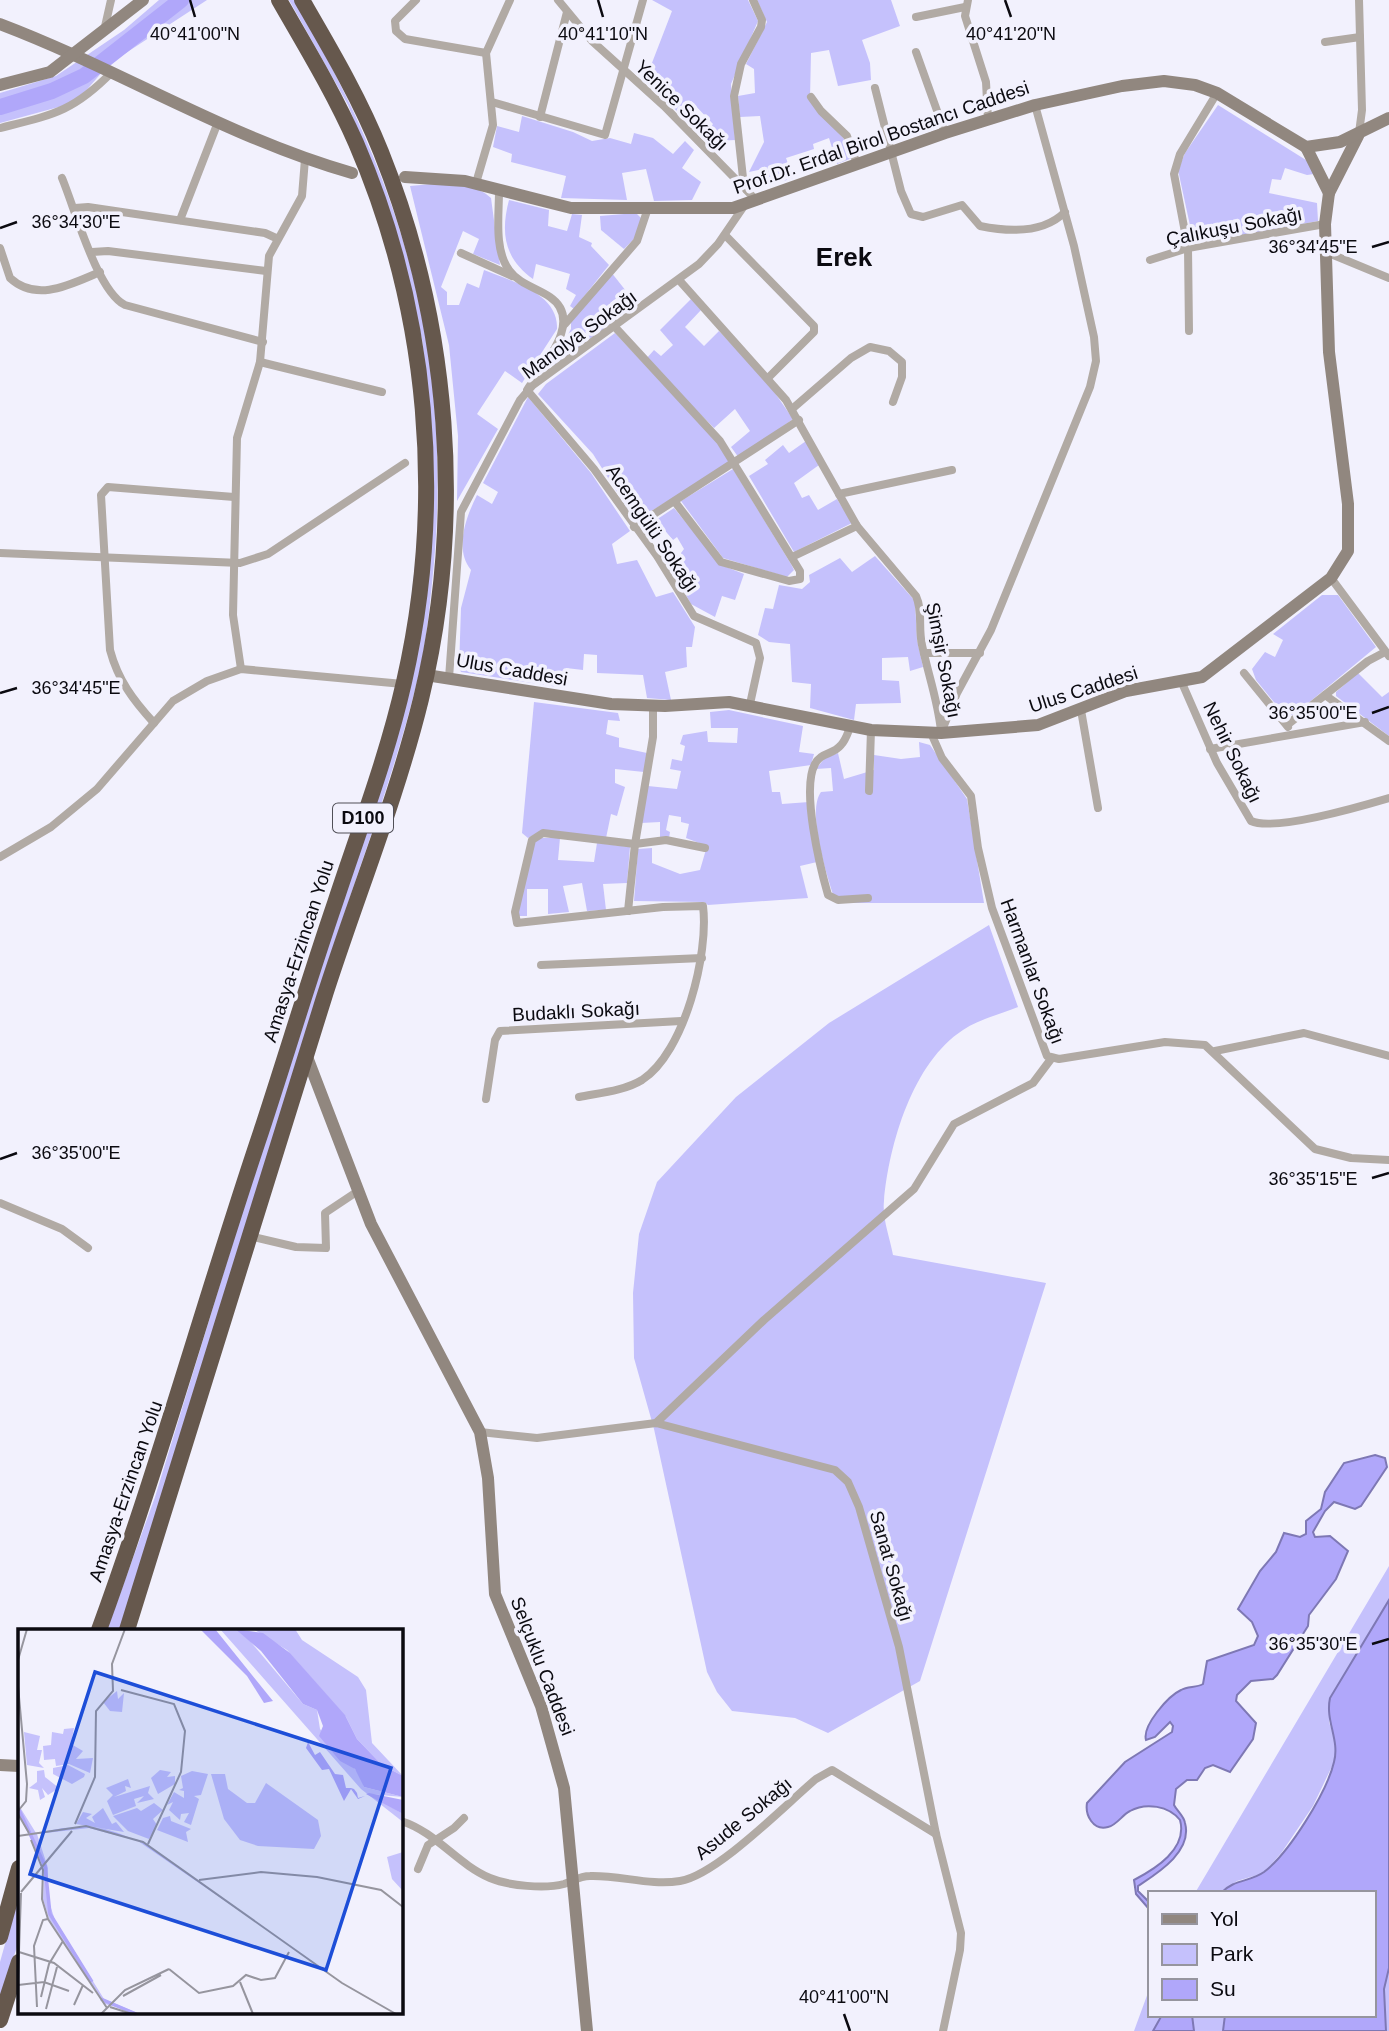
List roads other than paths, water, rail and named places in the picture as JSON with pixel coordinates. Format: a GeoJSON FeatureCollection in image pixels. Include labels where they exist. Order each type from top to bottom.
{"type":"FeatureCollection","features":[{"type":"Feature","properties":{"kind":"highway","name":"Amasya-Erzincan Yolu"},"geometry":{"type":"LineString","coordinates":[[99,1629],[167,1433],[246,1177],[376,782],[403,684],[419,586],[426,477],[422,394],[412,327],[383,216],[357,146],[330,88],[279,0]]}},
{"type":"Feature","properties":{"kind":"highway","name":"Amasya-Erzincan Yolu"},"geometry":{"type":"LineString","coordinates":[[127,1629],[249,1236],[401,766],[426,675],[440,571],[445,491],[442,402],[436,346],[415,252],[385,162],[353,89],[302,0]]}},
{"type":"Feature","properties":{"kind":"highway"},"geometry":{"type":"LineString","coordinates":[[0,1937],[18,1872]]}},
{"type":"Feature","properties":{"kind":"highway"},"geometry":{"type":"LineString","coordinates":[[0,2020],[18,1965]]}},
{"type":"Feature","properties":{"kind":"street"},"geometry":{"type":"LineString","coordinates":[[104,33],[111,0]]}},
{"type":"Feature","properties":{"kind":"street"},"geometry":{"type":"LineString","coordinates":[[0,85],[50,72],[76,55],[144,0]]}},
{"type":"Feature","properties":{"kind":"street"},"geometry":{"type":"LineString","coordinates":[[416,0],[395,21],[396,31],[404,39],[486,52]]}},
{"type":"Feature","properties":{"kind":"street"},"geometry":{"type":"LineString","coordinates":[[475,183],[491,140],[492,102],[486,52],[510,0]]}},
{"type":"Feature","properties":{"kind":"street","name":"Yenice Sokağı"},"geometry":{"type":"LineString","coordinates":[[558,0],[624,70],[664,106],[757,201]]}},
{"type":"Feature","properties":{"kind":"street"},"geometry":{"type":"LineString","coordinates":[[492,102],[605,135],[614,94],[624,70],[643,0]]}},
{"type":"Feature","properties":{"kind":"street"},"geometry":{"type":"LineString","coordinates":[[744,187],[734,96],[741,64],[761,27],[762,20],[753,0]]}},
{"type":"Feature","properties":{"kind":"street"},"geometry":{"type":"LineString","coordinates":[[1358,135],[1362,110],[1359,0]]}},
{"type":"Feature","properties":{"kind":"street"},"geometry":{"type":"LineString","coordinates":[[916,17],[966,4],[986,82],[988,119]]}},
{"type":"Feature","properties":{"kind":"street"},"geometry":{"type":"LineString","coordinates":[[540,117],[567,12]]}},
{"type":"Feature","properties":{"kind":"street"},"geometry":{"type":"LineString","coordinates":[[0,24],[76,55],[218,122],[305,159],[352,173]]}},
{"type":"Feature","properties":{"kind":"street"},"geometry":{"type":"LineString","coordinates":[[1325,42],[1360,37]]}},
{"type":"Feature","properties":{"kind":"street"},"geometry":{"type":"LineString","coordinates":[[916,52],[945,133]]}},
{"type":"Feature","properties":{"kind":"street"},"geometry":{"type":"LineString","coordinates":[[0,128],[70,108],[90,96],[107,70]]}},
{"type":"Feature","properties":{"kind":"street","name":"Prof.Dr. Erdal Birol Bostancı Caddesi"},"geometry":{"type":"LineString","coordinates":[[405,177],[443,178],[475,183],[571,208],[744,206],[988,119],[1035,105],[1157,81],[1181,82],[1217,93],[1306,147]]}},
{"type":"Feature","properties":{"kind":"street"},"geometry":{"type":"LineString","coordinates":[[875,88],[904,201],[915,216],[923,217],[961,205],[970,210],[980,226],[1033,229],[1048,226],[1066,212]]}},
{"type":"Feature","properties":{"kind":"street"},"geometry":{"type":"LineString","coordinates":[[1189,331],[1188,248],[1175,182],[1175,164],[1217,93]]}},
{"type":"Feature","properties":{"kind":"street"},"geometry":{"type":"LineString","coordinates":[[811,97],[821,111],[847,136],[857,164]]}},
{"type":"Feature","properties":{"kind":"street"},"geometry":{"type":"LineString","coordinates":[[937,733],[980,653],[1090,387],[1096,361],[1084,285],[1035,105]]}},
{"type":"Feature","properties":{"kind":"street"},"geometry":{"type":"LineString","coordinates":[[1329,193],[1306,147],[1326,146],[1358,135],[1389,118]]}},
{"type":"Feature","properties":{"kind":"street"},"geometry":{"type":"LineString","coordinates":[[180,220],[218,122]]}},
{"type":"Feature","properties":{"kind":"street","name":"Ulus Caddesi"},"geometry":{"type":"LineString","coordinates":[[426,675],[595,702],[653,706],[729,702],[750,704],[871,730],[937,733],[1024,728],[1080,710],[1126,691],[1194,681],[1331,578],[1344,561],[1350,526],[1329,352],[1325,224],[1329,193],[1358,135]]}},
{"type":"Feature","properties":{"kind":"street"},"geometry":{"type":"LineString","coordinates":[[241,669],[233,615],[237,438],[260,362],[266,271],[276,238],[302,196],[305,159]]}},
{"type":"Feature","properties":{"kind":"street"},"geometry":{"type":"LineString","coordinates":[[62,178],[110,294],[125,306],[262,342]]}},
{"type":"Feature","properties":{"kind":"street"},"geometry":{"type":"LineString","coordinates":[[499,191],[501,252],[509,271],[517,279]]}},
{"type":"Feature","properties":{"kind":"street","name":"Manolya Sokağı"},"geometry":{"type":"LineString","coordinates":[[449,678],[461,512],[527,390],[678,280],[714,250],[744,206]]}},
{"type":"Feature","properties":{"kind":"street"},"geometry":{"type":"LineString","coordinates":[[75,208],[88,207],[180,220],[265,233],[276,238]]}},
{"type":"Feature","properties":{"kind":"street"},"geometry":{"type":"LineString","coordinates":[[527,390],[558,341],[565,324],[637,241],[648,208]]}},
{"type":"Feature","properties":{"kind":"street","name":"Çalıkuşu Sokağı"},"geometry":{"type":"LineString","coordinates":[[1150,260],[1188,248],[1325,224]]}},
{"type":"Feature","properties":{"kind":"street"},"geometry":{"type":"LineString","coordinates":[[725,235],[814,326],[814,332],[768,378]]}},
{"type":"Feature","properties":{"kind":"street"},"geometry":{"type":"LineString","coordinates":[[0,248],[10,278],[29,290],[55,289],[100,272]]}},
{"type":"Feature","properties":{"kind":"street"},"geometry":{"type":"LineString","coordinates":[[92,252],[107,251],[266,271]]}},
{"type":"Feature","properties":{"kind":"street"},"geometry":{"type":"LineString","coordinates":[[1326,252],[1389,278]]}},
{"type":"Feature","properties":{"kind":"street"},"geometry":{"type":"LineString","coordinates":[[461,253],[517,279],[555,301],[565,324]]}},
{"type":"Feature","properties":{"kind":"street","name":"Şimşir Sokağı"},"geometry":{"type":"LineString","coordinates":[[678,280],[768,378],[792,409],[857,526],[916,596],[924,653],[939,707],[937,733]]}},
{"type":"Feature","properties":{"kind":"street"},"geometry":{"type":"LineString","coordinates":[[614,326],[707,425],[735,463],[801,575],[796,582],[721,562],[676,502]]}},
{"type":"Feature","properties":{"kind":"street"},"geometry":{"type":"LineString","coordinates":[[792,409],[851,358],[870,347],[889,351],[902,362],[903,371],[893,402]]}},
{"type":"Feature","properties":{"kind":"street"},"geometry":{"type":"LineString","coordinates":[[260,362],[382,393]]}},
{"type":"Feature","properties":{"kind":"street","name":"Acemgülü Sokağı"},"geometry":{"type":"LineString","coordinates":[[527,390],[594,469],[661,562],[694,616],[751,639],[758,646],[760,658],[750,704]]}},
{"type":"Feature","properties":{"kind":"street"},"geometry":{"type":"LineString","coordinates":[[634,527],[799,420]]}},
{"type":"Feature","properties":{"kind":"street"},"geometry":{"type":"LineString","coordinates":[[0,553],[233,563],[268,554],[405,463]]}},
{"type":"Feature","properties":{"kind":"street"},"geometry":{"type":"LineString","coordinates":[[839,494],[952,470]]}},
{"type":"Feature","properties":{"kind":"street"},"geometry":{"type":"LineString","coordinates":[[154,723],[131,697],[117,674],[110,650],[101,495],[108,487],[234,496]]}},
{"type":"Feature","properties":{"kind":"street"},"geometry":{"type":"LineString","coordinates":[[792,557],[857,526]]}},
{"type":"Feature","properties":{"kind":"street"},"geometry":{"type":"LineString","coordinates":[[1287,725],[1368,661],[1387,654],[1331,578]]}},
{"type":"Feature","properties":{"kind":"street"},"geometry":{"type":"LineString","coordinates":[[924,653],[980,653]]}},
{"type":"Feature","properties":{"kind":"street"},"geometry":{"type":"LineString","coordinates":[[0,857],[51,827],[97,789],[173,701],[207,681],[241,669],[403,684]]}},
{"type":"Feature","properties":{"kind":"street"},"geometry":{"type":"LineString","coordinates":[[1244,673],[1294,734]]}},
{"type":"Feature","properties":{"kind":"street","name":"Nehir Sokağı"},"geometry":{"type":"LineString","coordinates":[[1182,682],[1210,748],[1240,806],[1256,823],[1307,818],[1389,798]]}},
{"type":"Feature","properties":{"kind":"street"},"geometry":{"type":"LineString","coordinates":[[1325,695],[1389,741]]}},
{"type":"Feature","properties":{"kind":"street"},"geometry":{"type":"LineString","coordinates":[[628,911],[635,844],[653,737],[653,706]]}},
{"type":"Feature","properties":{"kind":"street"},"geometry":{"type":"LineString","coordinates":[[1080,710],[1098,808]]}},
{"type":"Feature","properties":{"kind":"street"},"geometry":{"type":"LineString","coordinates":[[1210,748],[1365,722]]}},
{"type":"Feature","properties":{"kind":"street"},"geometry":{"type":"LineString","coordinates":[[850,726],[843,744],[821,756],[814,765],[811,777],[812,803],[819,861],[828,895],[838,900],[868,898]]}},
{"type":"Feature","properties":{"kind":"street"},"geometry":{"type":"LineString","coordinates":[[869,792],[871,730]]}},
{"type":"Feature","properties":{"kind":"street","name":"Harmanlar Sokağı"},"geometry":{"type":"LineString","coordinates":[[937,733],[942,758],[971,796],[978,848],[992,908],[1043,1052],[1051,1059],[1165,1042],[1205,1045],[1215,1051]]}},
{"type":"Feature","properties":{"kind":"street"},"geometry":{"type":"LineString","coordinates":[[579,1097],[617,1090],[649,1075],[666,1053],[681,1021],[702,958],[705,942],[703,906],[517,923],[515,920],[529,847],[537,836],[544,833],[635,844],[666,840],[705,848]]}},
{"type":"Feature","properties":{"kind":"street"},"geometry":{"type":"LineString","coordinates":[[541,965],[702,958]]}},
{"type":"Feature","properties":{"kind":"street","name":"Budaklı Sokağı"},"geometry":{"type":"LineString","coordinates":[[486,1099],[495,1040],[500,1031],[681,1021]]}},
{"type":"Feature","properties":{"kind":"street"},"geometry":{"type":"LineString","coordinates":[[1215,1051],[1304,1033],[1389,1056]]}},
{"type":"Feature","properties":{"kind":"street"},"geometry":{"type":"LineString","coordinates":[[1215,1051],[1272,1111],[1315,1149],[1351,1158],[1389,1160]]}},
{"type":"Feature","properties":{"kind":"street","name":"Selçuklu Caddesi"},"geometry":{"type":"LineString","coordinates":[[307,1057],[358,1191],[396,1276],[480,1433],[488,1478],[495,1594],[536,1693],[558,1764],[568,1815],[587,2031]]}},
{"type":"Feature","properties":{"kind":"street"},"geometry":{"type":"LineString","coordinates":[[656,1423],[773,1311],[914,1189],[954,1124],[1034,1083],[1051,1059]]}},
{"type":"Feature","properties":{"kind":"street"},"geometry":{"type":"LineString","coordinates":[[249,1236],[296,1247],[322,1249],[328,1243],[325,1213],[358,1191]]}},
{"type":"Feature","properties":{"kind":"street"},"geometry":{"type":"LineString","coordinates":[[0,1203],[62,1229],[88,1248]]}},
{"type":"Feature","properties":{"kind":"street","name":"Sanat Sokağı"},"geometry":{"type":"LineString","coordinates":[[480,1433],[537,1438],[656,1423],[835,1470],[848,1482],[859,1507],[899,1647],[936,1834],[961,1933],[943,2031]]}},
{"type":"Feature","properties":{"kind":"street"},"geometry":{"type":"LineString","coordinates":[[0,1765],[18,1766]]}},
{"type":"Feature","properties":{"kind":"street","name":"Asude Sokağı"},"geometry":{"type":"LineString","coordinates":[[402,1822],[437,1839],[473,1868],[498,1881],[547,1885],[593,1876],[666,1882],[699,1875],[732,1853],[816,1779],[832,1770],[936,1834]]}},
{"type":"Feature","properties":{"kind":"street"},"geometry":{"type":"LineString","coordinates":[[418,1869],[429,1845],[464,1818]]}},
{"type":"Feature","properties":{"kind":"water"},"geometry":{"type":"Polygon","coordinates":[[[1375,1455],[1385,1458],[1387,1467],[1361,1506],[1355,1509],[1334,1502],[1325,1511],[1313,1532],[1315,1537],[1330,1536],[1348,1551],[1336,1579],[1309,1615],[1308,1626],[1277,1675],[1273,1679],[1251,1681],[1237,1695],[1236,1701],[1256,1723],[1253,1739],[1230,1772],[1213,1765],[1205,1768],[1197,1780],[1187,1780],[1176,1789],[1174,1805],[1184,1820],[1184,1843],[1171,1861],[1138,1886],[1138,1891],[1148,1901],[1148,1908],[1136,1894],[1134,1880],[1168,1857],[1179,1840],[1180,1820],[1170,1811],[1150,1806],[1136,1808],[1111,1826],[1103,1828],[1091,1821],[1087,1803],[1125,1762],[1172,1732],[1173,1726],[1170,1722],[1155,1737],[1146,1740],[1148,1727],[1169,1698],[1184,1689],[1203,1684],[1207,1661],[1254,1645],[1258,1636],[1252,1622],[1238,1609],[1260,1571],[1276,1552],[1284,1533],[1300,1537],[1306,1534],[1306,1521],[1321,1509],[1325,1492],[1344,1463],[1375,1455]]]}},
{"type":"Feature","properties":{"kind":"water"},"geometry":{"type":"Polygon","coordinates":[[[1389,1600],[1389,1968],[1384,1989],[1386,2031],[1223,2031],[1225,2017],[1375,2017],[1375,1891],[1223,1891],[1231,1885],[1259,1875],[1274,1863],[1295,1837],[1324,1789],[1335,1754],[1329,1715],[1330,1698],[1389,1600]]]}},
{"type":"Feature","properties":{"kind":"water"},"geometry":{"type":"Polygon","coordinates":[[[1161,2017],[1192,2017],[1194,2031],[1153,2031],[1161,2017]]]}},
{"type":"Feature","properties":{"kind":"waterway"},"geometry":{"type":"LineString","coordinates":[[0,107],[52,91],[84,76],[181,0]]}},
{"type":"Feature","properties":{"kind":"district","name":"Erek"},"geometry":{"type":"Point","coordinates":[844,257]}}]}
